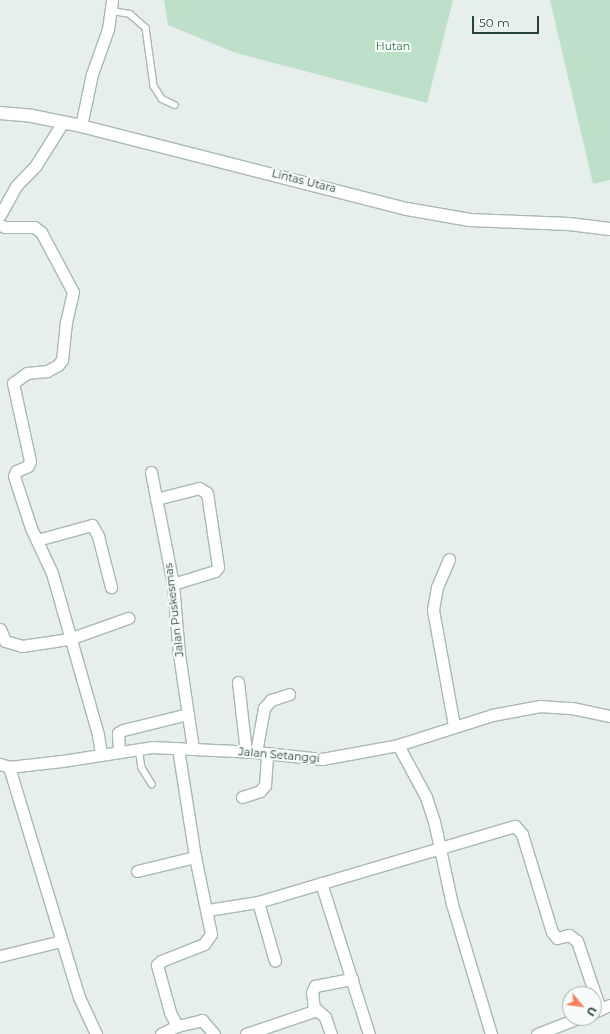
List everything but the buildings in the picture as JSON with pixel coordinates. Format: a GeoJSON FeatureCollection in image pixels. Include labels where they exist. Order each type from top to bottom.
{"type":"FeatureCollection","features":[{"type":"Feature","properties":{"kind":"street"},"geometry":{"type":"LineString","coordinates":[[80,126],[92,74],[112,5]]}},
{"type":"Feature","properties":{"kind":"street","name":"Lintas Utara"},"geometry":{"type":"LineString","coordinates":[[0,113],[32,116],[80,126],[407,209],[470,220],[562,224],[610,229]]}},
{"type":"Feature","properties":{"kind":"street"},"geometry":{"type":"LineString","coordinates":[[0,216],[16,186],[36,165],[63,122]]}},
{"type":"Feature","properties":{"kind":"street"},"geometry":{"type":"LineString","coordinates":[[0,225],[5,227],[38,229],[74,292],[66,322],[62,360],[58,365],[47,371],[20,376],[12,387],[30,461],[28,466],[16,470],[14,476],[37,540],[52,574],[69,638],[98,735],[102,754]]}},
{"type":"Feature","properties":{"kind":"street","name":"Jalan Puskesmas"},"geometry":{"type":"LineString","coordinates":[[151,472],[173,584],[193,749]]}},
{"type":"Feature","properties":{"kind":"street"},"geometry":{"type":"LineString","coordinates":[[156,499],[199,488],[207,493],[218,567],[216,571],[173,584]]}},
{"type":"Feature","properties":{"kind":"street"},"geometry":{"type":"LineString","coordinates":[[37,540],[92,525],[98,536],[111,587]]}},
{"type":"Feature","properties":{"kind":"street"},"geometry":{"type":"LineString","coordinates":[[449,559],[437,587],[433,610],[454,726]]}},
{"type":"Feature","properties":{"kind":"street"},"geometry":{"type":"LineString","coordinates":[[0,629],[5,641],[5,647],[22,646],[69,638],[128,618]]}},
{"type":"Feature","properties":{"kind":"street"},"geometry":{"type":"LineString","coordinates":[[238,682],[265,785],[260,791],[242,797]]}},
{"type":"Feature","properties":{"kind":"street"},"geometry":{"type":"LineString","coordinates":[[256,752],[264,708],[272,700],[289,694]]}},
{"type":"Feature","properties":{"kind":"street","name":"Jalan Setanggi"},"geometry":{"type":"LineString","coordinates":[[5,766],[120,752],[139,748],[178,748],[256,752],[322,759],[398,745],[454,726],[540,706],[572,708],[610,716]]}},
{"type":"Feature","properties":{"kind":"street"},"geometry":{"type":"LineString","coordinates":[[120,752],[118,733],[123,730],[188,714]]}},
{"type":"Feature","properties":{"kind":"street"},"geometry":{"type":"LineString","coordinates":[[398,745],[426,797],[434,820],[452,904],[491,1034]]}},
{"type":"Feature","properties":{"kind":"street"},"geometry":{"type":"LineString","coordinates":[[177,1026],[156,968],[161,961],[209,940],[211,934],[208,910],[195,857],[178,748]]}},
{"type":"Feature","properties":{"kind":"street"},"geometry":{"type":"LineString","coordinates":[[5,766],[79,997],[96,1034]]}},
{"type":"Feature","properties":{"kind":"street"},"geometry":{"type":"LineString","coordinates":[[208,910],[258,902],[515,826],[520,829],[552,932],[557,938],[569,935],[577,941],[593,986]]}},
{"type":"Feature","properties":{"kind":"street"},"geometry":{"type":"LineString","coordinates":[[137,872],[195,857]]}},
{"type":"Feature","properties":{"kind":"street"},"geometry":{"type":"LineString","coordinates":[[321,883],[369,1034]]}},
{"type":"Feature","properties":{"kind":"street"},"geometry":{"type":"LineString","coordinates":[[258,902],[275,961]]}},
{"type":"Feature","properties":{"kind":"street"},"geometry":{"type":"LineString","coordinates":[[0,956],[61,941]]}},
{"type":"Feature","properties":{"kind":"street"},"geometry":{"type":"LineString","coordinates":[[314,1010],[312,992],[315,986],[352,979]]}},
{"type":"Feature","properties":{"kind":"street"},"geometry":{"type":"LineString","coordinates":[[246,1034],[314,1010]]}},
{"type":"Feature","properties":{"kind":"street"},"geometry":{"type":"LineString","coordinates":[[314,1010],[325,1017],[331,1034]]}},
{"type":"Feature","properties":{"kind":"street"},"geometry":{"type":"LineString","coordinates":[[161,1034],[177,1026],[202,1020],[214,1034]]}},
{"type":"Feature","properties":{"kind":"street"},"geometry":{"type":"LineString","coordinates":[[537,1034],[562,1024]]}},
{"type":"Feature","properties":{"kind":"lane"},"geometry":{"type":"LineString","coordinates":[[112,5],[130,14],[146,28],[154,86],[162,99],[174,105]]}},
{"type":"Feature","properties":{"kind":"lane"},"geometry":{"type":"LineString","coordinates":[[139,748],[142,768],[152,784]]}},
{"type":"Feature","properties":{"kind":"green space","name":"Hutan"},"geometry":{"type":"Polygon","coordinates":[[[164,0],[453,0],[427,103],[236,53],[168,25],[164,0]]]}},
{"type":"Feature","properties":{"kind":"green space"},"geometry":{"type":"Polygon","coordinates":[[[550,0],[610,0],[610,180],[593,184],[550,0]]]}}]}
